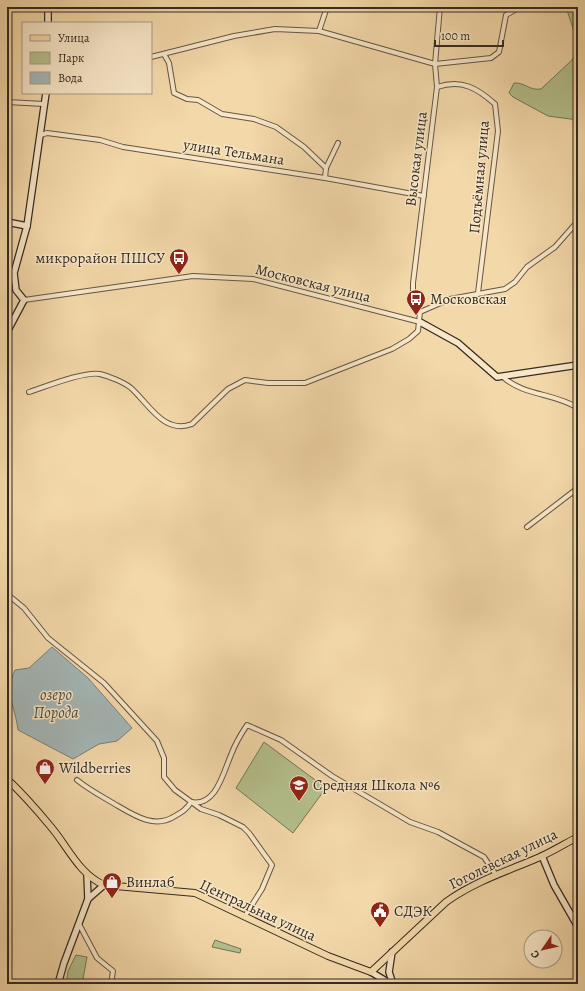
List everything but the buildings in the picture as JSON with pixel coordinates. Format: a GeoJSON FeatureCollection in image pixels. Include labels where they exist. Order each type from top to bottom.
{"type":"FeatureCollection","features":[{"type":"Feature","properties":{"kind":"main road"},"geometry":{"type":"LineString","coordinates":[[7,780],[52,827],[87,875]]}},
{"type":"Feature","properties":{"kind":"main road","name":"Гоголевская улица"},"geometry":{"type":"LineString","coordinates":[[371,972],[446,902],[466,888],[542,856],[578,837]]}},
{"type":"Feature","properties":{"kind":"main road","name":"Центральная улица"},"geometry":{"type":"LineString","coordinates":[[87,875],[104,885],[195,893],[328,956],[371,972]]}},
{"type":"Feature","properties":{"kind":"street"},"geometry":{"type":"LineString","coordinates":[[48,7],[48,22]]}},
{"type":"Feature","properties":{"kind":"street"},"geometry":{"type":"LineString","coordinates":[[318,31],[327,7]]}},
{"type":"Feature","properties":{"kind":"street","name":"Высокая улица"},"geometry":{"type":"LineString","coordinates":[[420,312],[413,301],[413,283],[437,87],[435,64],[440,7]]}},
{"type":"Feature","properties":{"kind":"street"},"geometry":{"type":"LineString","coordinates":[[152,57],[269,29],[318,31],[435,64],[491,58],[496,56],[499,52],[506,15],[520,7]]}},
{"type":"Feature","properties":{"kind":"street"},"geometry":{"type":"LineString","coordinates":[[164,54],[169,63],[174,93],[187,99],[198,100],[222,114],[254,119],[276,127],[304,147],[326,168]]}},
{"type":"Feature","properties":{"kind":"street","name":"Подъёмная улица"},"geometry":{"type":"LineString","coordinates":[[437,87],[446,84],[463,84],[481,91],[495,104],[498,131],[478,293]]}},
{"type":"Feature","properties":{"kind":"street"},"geometry":{"type":"LineString","coordinates":[[7,332],[24,300],[16,290],[14,274],[26,226],[41,135],[46,94]]}},
{"type":"Feature","properties":{"kind":"street"},"geometry":{"type":"LineString","coordinates":[[7,102],[44,104]]}},
{"type":"Feature","properties":{"kind":"street","name":"улица Тельмана"},"geometry":{"type":"LineString","coordinates":[[41,135],[47,133],[100,140],[124,147],[325,178],[424,196]]}},
{"type":"Feature","properties":{"kind":"street"},"geometry":{"type":"LineString","coordinates":[[325,178],[326,168],[338,143]]}},
{"type":"Feature","properties":{"kind":"street"},"geometry":{"type":"LineString","coordinates":[[28,392],[73,378],[99,374],[130,387],[146,405],[166,423],[184,427],[192,424],[228,389],[245,380],[292,384],[311,381],[392,349],[409,339],[418,331],[420,312],[450,299],[505,289],[515,282],[527,268],[555,247],[578,221]]}},
{"type":"Feature","properties":{"kind":"street"},"geometry":{"type":"LineString","coordinates":[[7,222],[26,226]]}},
{"type":"Feature","properties":{"kind":"street","name":"Московская улица"},"geometry":{"type":"LineString","coordinates":[[24,300],[193,276],[246,279],[269,283],[420,322],[458,343],[497,377],[503,377]]}},
{"type":"Feature","properties":{"kind":"street"},"geometry":{"type":"LineString","coordinates":[[503,377],[578,365]]}},
{"type":"Feature","properties":{"kind":"street"},"geometry":{"type":"LineString","coordinates":[[503,377],[514,386],[526,391],[558,398],[578,408]]}},
{"type":"Feature","properties":{"kind":"street"},"geometry":{"type":"LineString","coordinates":[[527,527],[578,488]]}},
{"type":"Feature","properties":{"kind":"street"},"geometry":{"type":"LineString","coordinates":[[7,594],[24,608],[48,638],[104,683],[157,741],[164,758],[164,777],[175,790],[201,809],[219,815],[243,827],[249,833],[272,866],[262,889],[245,916]]}},
{"type":"Feature","properties":{"kind":"street"},"geometry":{"type":"LineString","coordinates":[[191,802],[198,803],[205,801],[217,787],[247,724],[281,740],[332,776],[410,822],[438,832],[478,853],[484,857],[496,875]]}},
{"type":"Feature","properties":{"kind":"street"},"geometry":{"type":"LineString","coordinates":[[77,780],[87,788],[147,820],[160,822],[171,819],[183,811],[191,802]]}},
{"type":"Feature","properties":{"kind":"street"},"geometry":{"type":"LineString","coordinates":[[542,856],[554,884],[578,927]]}},
{"type":"Feature","properties":{"kind":"street"},"geometry":{"type":"LineString","coordinates":[[58,984],[64,963],[88,899],[87,875]]}},
{"type":"Feature","properties":{"kind":"street"},"geometry":{"type":"LineString","coordinates":[[88,899],[104,885]]}},
{"type":"Feature","properties":{"kind":"street"},"geometry":{"type":"LineString","coordinates":[[79,924],[97,958],[113,971],[111,984]]}},
{"type":"Feature","properties":{"kind":"street"},"geometry":{"type":"LineString","coordinates":[[392,952],[389,972],[392,984]]}},
{"type":"Feature","properties":{"kind":"street","name":"Центральная улица"},"geometry":{"type":"LineString","coordinates":[[371,972],[392,984]]}},
{"type":"Feature","properties":{"kind":"green space"},"geometry":{"type":"Polygon","coordinates":[[[566,7],[578,7],[578,120],[548,116],[513,97],[509,93],[514,83],[534,89],[541,89],[572,60],[576,48],[574,34],[566,7]]]}},
{"type":"Feature","properties":{"kind":"green space"},"geometry":{"type":"Polygon","coordinates":[[[264,742],[326,788],[293,833],[236,788],[264,742]]]}},
{"type":"Feature","properties":{"kind":"green space"},"geometry":{"type":"Polygon","coordinates":[[[215,940],[241,949],[240,953],[212,947],[215,940]]]}},
{"type":"Feature","properties":{"kind":"green space"},"geometry":{"type":"Polygon","coordinates":[[[76,955],[87,957],[82,984],[66,984],[68,971],[76,955]]]}},
{"type":"Feature","properties":{"kind":"water","name":"озеро Порода"},"geometry":{"type":"Polygon","coordinates":[[[52,647],[88,678],[132,728],[117,741],[99,744],[73,759],[18,730],[10,693],[10,686],[15,670],[29,668],[52,647]]]}},
{"type":"Feature","properties":{"kind":"place","name":"микрорайон ПШСУ"},"geometry":{"type":"Point","coordinates":[179,275]}},
{"type":"Feature","properties":{"kind":"place","name":"Московская"},"geometry":{"type":"Point","coordinates":[416,316]}},
{"type":"Feature","properties":{"kind":"place","name":"Wildberries"},"geometry":{"type":"Point","coordinates":[45,785]}},
{"type":"Feature","properties":{"kind":"place","name":"Средняя Школа №6"},"geometry":{"type":"Point","coordinates":[299,802]}},
{"type":"Feature","properties":{"kind":"place","name":"Винлаб"},"geometry":{"type":"Point","coordinates":[112,899]}},
{"type":"Feature","properties":{"kind":"place","name":"СДЭК"},"geometry":{"type":"Point","coordinates":[380,928]}}]}
